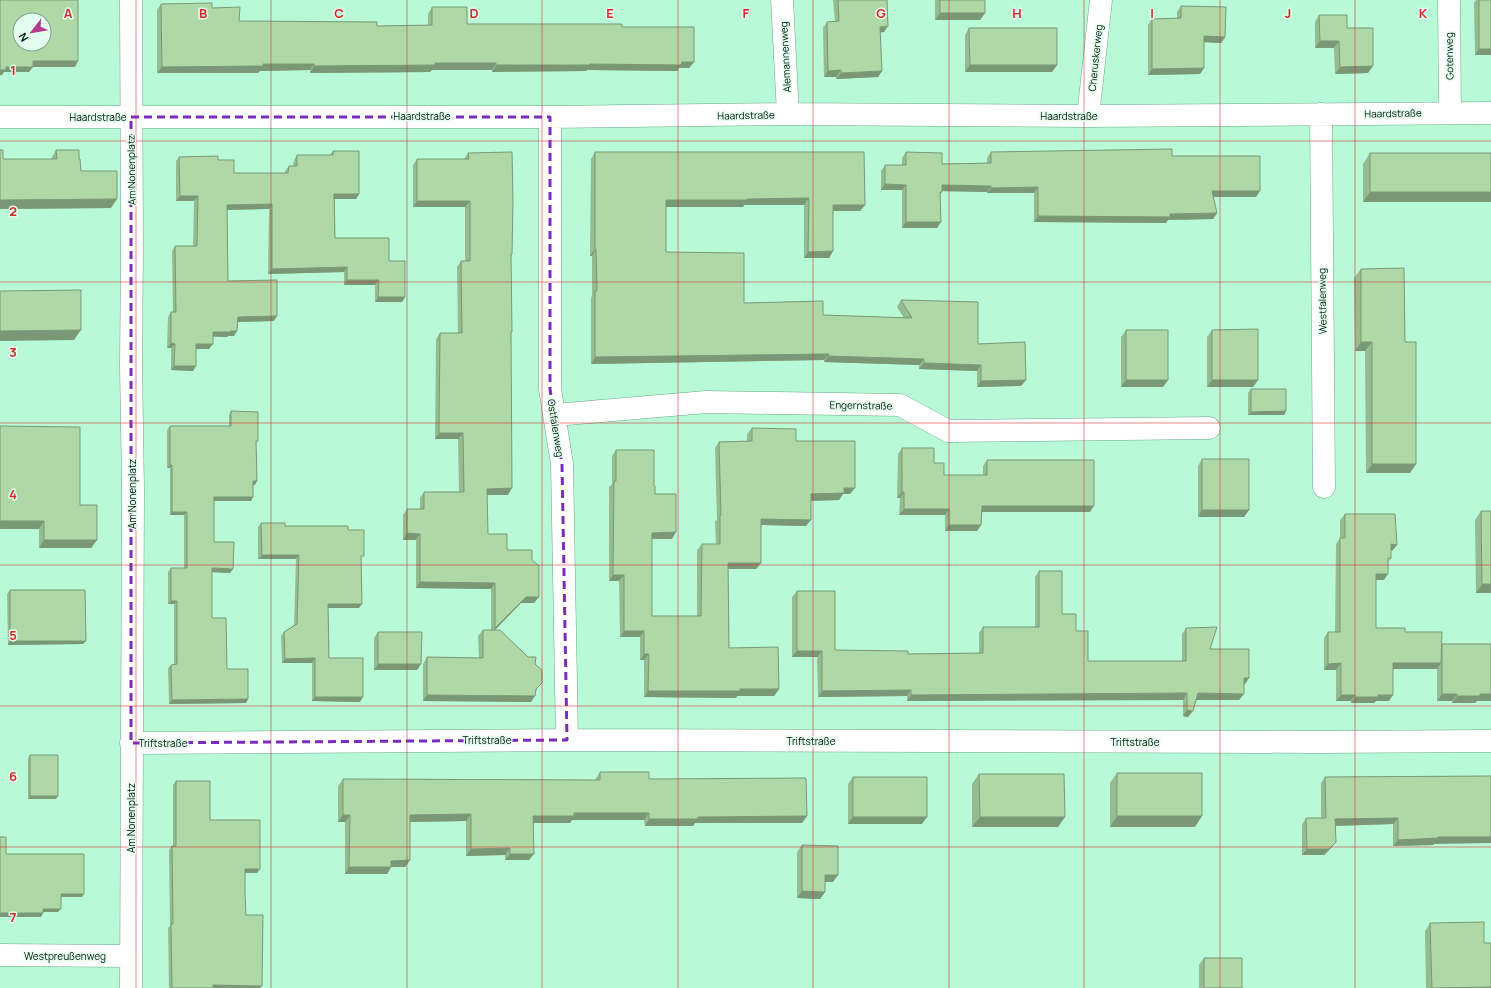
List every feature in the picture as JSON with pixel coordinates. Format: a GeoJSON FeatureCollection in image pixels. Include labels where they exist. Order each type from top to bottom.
{"type":"FeatureCollection","features":[{"type":"Feature","properties":{"kind":"street","name":"Am Nonenplatz"},"geometry":{"type":"LineString","coordinates":[[131,0],[133,489],[131,988]]}},
{"type":"Feature","properties":{"kind":"street","name":"Alemannenweg"},"geometry":{"type":"LineString","coordinates":[[782,0],[788,114]]}},
{"type":"Feature","properties":{"kind":"street","name":"Cheruskerweg"},"geometry":{"type":"LineString","coordinates":[[1088,116],[1101,0]]}},
{"type":"Feature","properties":{"kind":"street","name":"Gotenweg"},"geometry":{"type":"LineString","coordinates":[[1449,0],[1450,113]]}},
{"type":"Feature","properties":{"kind":"street","name":"Haardstraße"},"geometry":{"type":"LineString","coordinates":[[0,117],[550,117],[788,114],[1088,116],[1491,113]]}},
{"type":"Feature","properties":{"kind":"street","name":"Westfalenweg"},"geometry":{"type":"LineString","coordinates":[[1321,114],[1324,488]]}},
{"type":"Feature","properties":{"kind":"street","name":"Ostfalenweg"},"geometry":{"type":"LineString","coordinates":[[550,117],[550,389],[562,464],[567,740]]}},
{"type":"Feature","properties":{"kind":"street","name":"Engernstraße"},"geometry":{"type":"LineString","coordinates":[[555,415],[706,402],[892,405],[900,406],[948,431],[1209,428]]}},
{"type":"Feature","properties":{"kind":"street","name":"Triftstraße"},"geometry":{"type":"LineString","coordinates":[[131,743],[567,740],[1282,742],[1491,741]]}},
{"type":"Feature","properties":{"kind":"street","name":"Westpreußenweg"},"geometry":{"type":"LineString","coordinates":[[0,955],[131,956]]}},
{"type":"Feature","properties":{"kind":"highlighted area"},"geometry":{"type":"Polygon","coordinates":[[[131,117],[550,117],[550,389],[562,464],[567,740],[131,743],[131,117]]]}},
{"type":"Feature","properties":{"kind":"building"},"geometry":{"type":"Polygon","coordinates":[[[0,0],[78,0],[78,61],[33,61],[33,67],[6,67],[6,70],[0,70],[0,0]]]}},
{"type":"Feature","properties":{"kind":"building"},"geometry":{"type":"Polygon","coordinates":[[[838,0],[887,0],[888,26],[880,27],[882,71],[841,73],[841,70],[828,71],[827,22],[839,21],[838,0]]]}},
{"type":"Feature","properties":{"kind":"building"},"geometry":{"type":"Polygon","coordinates":[[[940,0],[985,0],[985,13],[940,13],[940,0]]]}},
{"type":"Feature","properties":{"kind":"building"},"geometry":{"type":"Polygon","coordinates":[[[1479,0],[1491,0],[1491,49],[1479,49],[1479,0]]]}},
{"type":"Feature","properties":{"kind":"building"},"geometry":{"type":"Polygon","coordinates":[[[212,3],[212,8],[240,7],[239,21],[377,22],[377,26],[432,25],[432,7],[467,7],[467,24],[622,24],[622,27],[694,27],[694,62],[682,62],[681,65],[496,65],[496,63],[435,63],[435,65],[314,66],[314,64],[263,64],[263,66],[162,67],[161,4],[212,3]]]}},
{"type":"Feature","properties":{"kind":"building"},"geometry":{"type":"Polygon","coordinates":[[[1181,6],[1226,7],[1225,37],[1204,36],[1204,68],[1152,69],[1152,19],[1181,18],[1181,6]]]}},
{"type":"Feature","properties":{"kind":"building"},"geometry":{"type":"Polygon","coordinates":[[[1319,15],[1347,15],[1347,28],[1373,28],[1373,66],[1340,67],[1339,41],[1320,41],[1319,15]]]}},
{"type":"Feature","properties":{"kind":"building"},"geometry":{"type":"Polygon","coordinates":[[[969,28],[1057,28],[1057,65],[970,65],[969,28]]]}},
{"type":"Feature","properties":{"kind":"building"},"geometry":{"type":"Polygon","coordinates":[[[1172,149],[1172,156],[1260,156],[1260,191],[1212,191],[1217,213],[1170,214],[1170,217],[1038,216],[1038,187],[991,188],[991,186],[942,185],[942,192],[940,192],[941,222],[906,222],[906,185],[885,184],[885,165],[906,165],[906,152],[942,153],[942,164],[991,163],[991,152],[1172,149]]]}},
{"type":"Feature","properties":{"kind":"building"},"geometry":{"type":"Polygon","coordinates":[[[0,150],[3,150],[3,159],[57,159],[56,150],[79,150],[81,171],[117,171],[117,199],[0,200],[0,150]]]}},
{"type":"Feature","properties":{"kind":"building"},"geometry":{"type":"Polygon","coordinates":[[[333,151],[359,151],[359,194],[334,194],[335,238],[389,238],[389,261],[405,261],[405,297],[378,297],[379,280],[347,280],[347,267],[272,269],[272,204],[227,205],[228,281],[277,280],[277,316],[238,317],[237,331],[213,332],[213,344],[196,344],[196,366],[174,366],[175,344],[171,343],[171,312],[176,312],[175,246],[197,246],[198,196],[180,196],[179,157],[218,156],[218,160],[234,160],[234,173],[288,173],[289,166],[297,166],[297,155],[333,155],[333,151]]]}},
{"type":"Feature","properties":{"kind":"building"},"geometry":{"type":"Polygon","coordinates":[[[512,152],[512,488],[487,489],[488,534],[507,534],[507,550],[532,550],[532,560],[539,566],[539,597],[526,597],[495,628],[495,583],[420,582],[420,534],[407,533],[407,509],[424,509],[424,492],[464,492],[463,433],[439,433],[440,333],[462,333],[461,261],[470,261],[470,201],[417,201],[417,159],[469,159],[468,153],[512,152]]]}},
{"type":"Feature","properties":{"kind":"building"},"geometry":{"type":"Polygon","coordinates":[[[595,152],[864,152],[865,205],[833,205],[833,251],[808,252],[809,198],[666,200],[666,252],[744,253],[744,303],[823,301],[823,315],[912,318],[901,300],[978,302],[978,344],[1025,342],[1026,380],[981,381],[981,365],[924,363],[924,359],[828,356],[829,354],[595,357],[595,291],[597,291],[595,249],[595,152]]]}},
{"type":"Feature","properties":{"kind":"building"},"geometry":{"type":"Polygon","coordinates":[[[1370,153],[1491,153],[1491,192],[1370,192],[1370,153]]]}},
{"type":"Feature","properties":{"kind":"building"},"geometry":{"type":"Polygon","coordinates":[[[1404,268],[1405,342],[1416,342],[1416,464],[1372,464],[1372,342],[1361,342],[1361,269],[1404,268]]]}},
{"type":"Feature","properties":{"kind":"building"},"geometry":{"type":"Polygon","coordinates":[[[81,290],[81,330],[0,331],[0,291],[81,290]]]}},
{"type":"Feature","properties":{"kind":"building"},"geometry":{"type":"Polygon","coordinates":[[[1258,329],[1258,380],[1212,380],[1212,330],[1258,329]]]}},
{"type":"Feature","properties":{"kind":"building"},"geometry":{"type":"Polygon","coordinates":[[[1126,330],[1168,330],[1168,380],[1126,380],[1126,330]]]}},
{"type":"Feature","properties":{"kind":"building"},"geometry":{"type":"Polygon","coordinates":[[[1251,389],[1286,389],[1286,411],[1251,412],[1251,389]]]}},
{"type":"Feature","properties":{"kind":"building"},"geometry":{"type":"Polygon","coordinates":[[[231,411],[258,412],[258,441],[256,441],[257,481],[253,481],[253,497],[214,497],[214,542],[234,542],[233,569],[212,568],[212,618],[226,618],[227,669],[248,669],[248,699],[172,700],[171,665],[177,664],[177,601],[171,601],[171,568],[187,568],[187,512],[172,512],[170,426],[231,426],[231,411]]]}},
{"type":"Feature","properties":{"kind":"building"},"geometry":{"type":"Polygon","coordinates":[[[0,426],[80,427],[80,505],[97,505],[97,540],[44,540],[44,521],[0,521],[0,426]]]}},
{"type":"Feature","properties":{"kind":"building"},"geometry":{"type":"Polygon","coordinates":[[[752,428],[796,429],[796,441],[855,441],[855,488],[844,488],[844,493],[811,494],[811,520],[761,519],[761,563],[728,563],[729,648],[778,647],[779,689],[740,689],[740,691],[648,691],[649,654],[644,654],[644,631],[624,631],[624,575],[613,575],[614,481],[616,481],[616,450],[654,450],[655,494],[676,494],[676,532],[652,533],[652,616],[701,616],[702,544],[720,544],[721,515],[719,442],[752,441],[752,428]]]}},
{"type":"Feature","properties":{"kind":"building"},"geometry":{"type":"Polygon","coordinates":[[[902,448],[934,448],[934,463],[944,463],[944,475],[987,475],[987,460],[1094,460],[1094,506],[982,506],[981,525],[949,525],[949,509],[904,509],[904,492],[902,492],[902,448]]]}},
{"type":"Feature","properties":{"kind":"building"},"geometry":{"type":"Polygon","coordinates":[[[1202,459],[1249,459],[1249,510],[1202,510],[1202,459]]]}},
{"type":"Feature","properties":{"kind":"building"},"geometry":{"type":"Polygon","coordinates":[[[1481,511],[1491,511],[1491,584],[1482,584],[1481,511]]]}},
{"type":"Feature","properties":{"kind":"building"},"geometry":{"type":"Polygon","coordinates":[[[1345,514],[1395,514],[1397,545],[1391,544],[1391,558],[1388,558],[1388,574],[1376,574],[1376,628],[1405,628],[1405,632],[1442,632],[1441,663],[1393,663],[1393,695],[1378,695],[1378,697],[1355,697],[1355,695],[1341,695],[1341,663],[1328,664],[1328,632],[1340,632],[1340,538],[1345,538],[1345,514]]]}},
{"type":"Feature","properties":{"kind":"building"},"geometry":{"type":"Polygon","coordinates":[[[261,523],[285,523],[285,526],[348,526],[348,530],[364,530],[364,556],[361,556],[362,604],[328,604],[329,658],[363,658],[363,697],[315,697],[315,658],[285,659],[284,632],[297,624],[299,555],[262,555],[261,523]]]}},
{"type":"Feature","properties":{"kind":"building"},"geometry":{"type":"Polygon","coordinates":[[[1039,571],[1062,571],[1062,614],[1076,614],[1076,631],[1088,631],[1088,661],[1186,661],[1186,628],[1217,627],[1210,649],[1249,649],[1249,678],[1244,678],[1244,694],[1198,693],[1193,711],[1187,710],[1187,693],[911,695],[911,690],[822,691],[822,651],[797,651],[797,591],[835,591],[835,650],[908,651],[908,654],[983,653],[983,627],[1039,627],[1039,571]]]}},
{"type":"Feature","properties":{"kind":"building"},"geometry":{"type":"Polygon","coordinates":[[[10,590],[85,590],[86,641],[10,641],[10,590]]]}},
{"type":"Feature","properties":{"kind":"building"},"geometry":{"type":"Polygon","coordinates":[[[483,630],[500,630],[528,657],[536,657],[535,664],[542,670],[542,683],[536,689],[535,696],[427,695],[427,657],[483,658],[483,630]]]}},
{"type":"Feature","properties":{"kind":"building"},"geometry":{"type":"Polygon","coordinates":[[[378,632],[422,632],[421,664],[378,664],[378,632]]]}},
{"type":"Feature","properties":{"kind":"building"},"geometry":{"type":"Polygon","coordinates":[[[1442,644],[1491,644],[1491,694],[1480,694],[1480,696],[1457,696],[1457,694],[1442,694],[1442,644]]]}},
{"type":"Feature","properties":{"kind":"building"},"geometry":{"type":"Polygon","coordinates":[[[30,755],[58,755],[58,796],[30,796],[30,755]]]}},
{"type":"Feature","properties":{"kind":"building"},"geometry":{"type":"Polygon","coordinates":[[[600,772],[649,772],[649,779],[806,778],[807,816],[649,819],[649,813],[574,813],[574,816],[533,816],[534,854],[510,854],[510,848],[471,849],[471,814],[410,815],[410,860],[391,861],[391,867],[349,867],[350,815],[343,815],[343,779],[600,780],[600,772]]]}},
{"type":"Feature","properties":{"kind":"building"},"geometry":{"type":"Polygon","coordinates":[[[1117,773],[1202,773],[1202,816],[1117,816],[1117,773]]]}},
{"type":"Feature","properties":{"kind":"building"},"geometry":{"type":"Polygon","coordinates":[[[979,774],[1064,774],[1065,817],[980,817],[979,774]]]}},
{"type":"Feature","properties":{"kind":"building"},"geometry":{"type":"Polygon","coordinates":[[[1491,776],[1491,837],[1438,837],[1398,840],[1398,818],[1335,819],[1336,842],[1329,849],[1307,849],[1306,818],[1326,818],[1325,777],[1491,776]]]}},
{"type":"Feature","properties":{"kind":"building"},"geometry":{"type":"Polygon","coordinates":[[[853,777],[927,777],[927,817],[853,817],[853,777]]]}},
{"type":"Feature","properties":{"kind":"building"},"geometry":{"type":"Polygon","coordinates":[[[176,781],[210,781],[210,820],[260,820],[260,869],[245,869],[245,894],[246,915],[263,915],[262,986],[213,985],[213,988],[172,988],[172,846],[176,846],[176,781]]]}},
{"type":"Feature","properties":{"kind":"building"},"geometry":{"type":"Polygon","coordinates":[[[0,837],[6,837],[6,854],[84,854],[84,894],[61,894],[61,909],[43,909],[43,913],[0,913],[0,837]]]}},
{"type":"Feature","properties":{"kind":"building"},"geometry":{"type":"Polygon","coordinates":[[[802,845],[838,846],[838,875],[825,875],[825,892],[802,891],[802,845]]]}},
{"type":"Feature","properties":{"kind":"building"},"geometry":{"type":"Polygon","coordinates":[[[1484,922],[1484,943],[1491,943],[1491,987],[1432,988],[1430,923],[1484,922]]]}},
{"type":"Feature","properties":{"kind":"building"},"geometry":{"type":"Polygon","coordinates":[[[1204,958],[1242,958],[1242,988],[1204,988],[1204,958]]]}}]}
